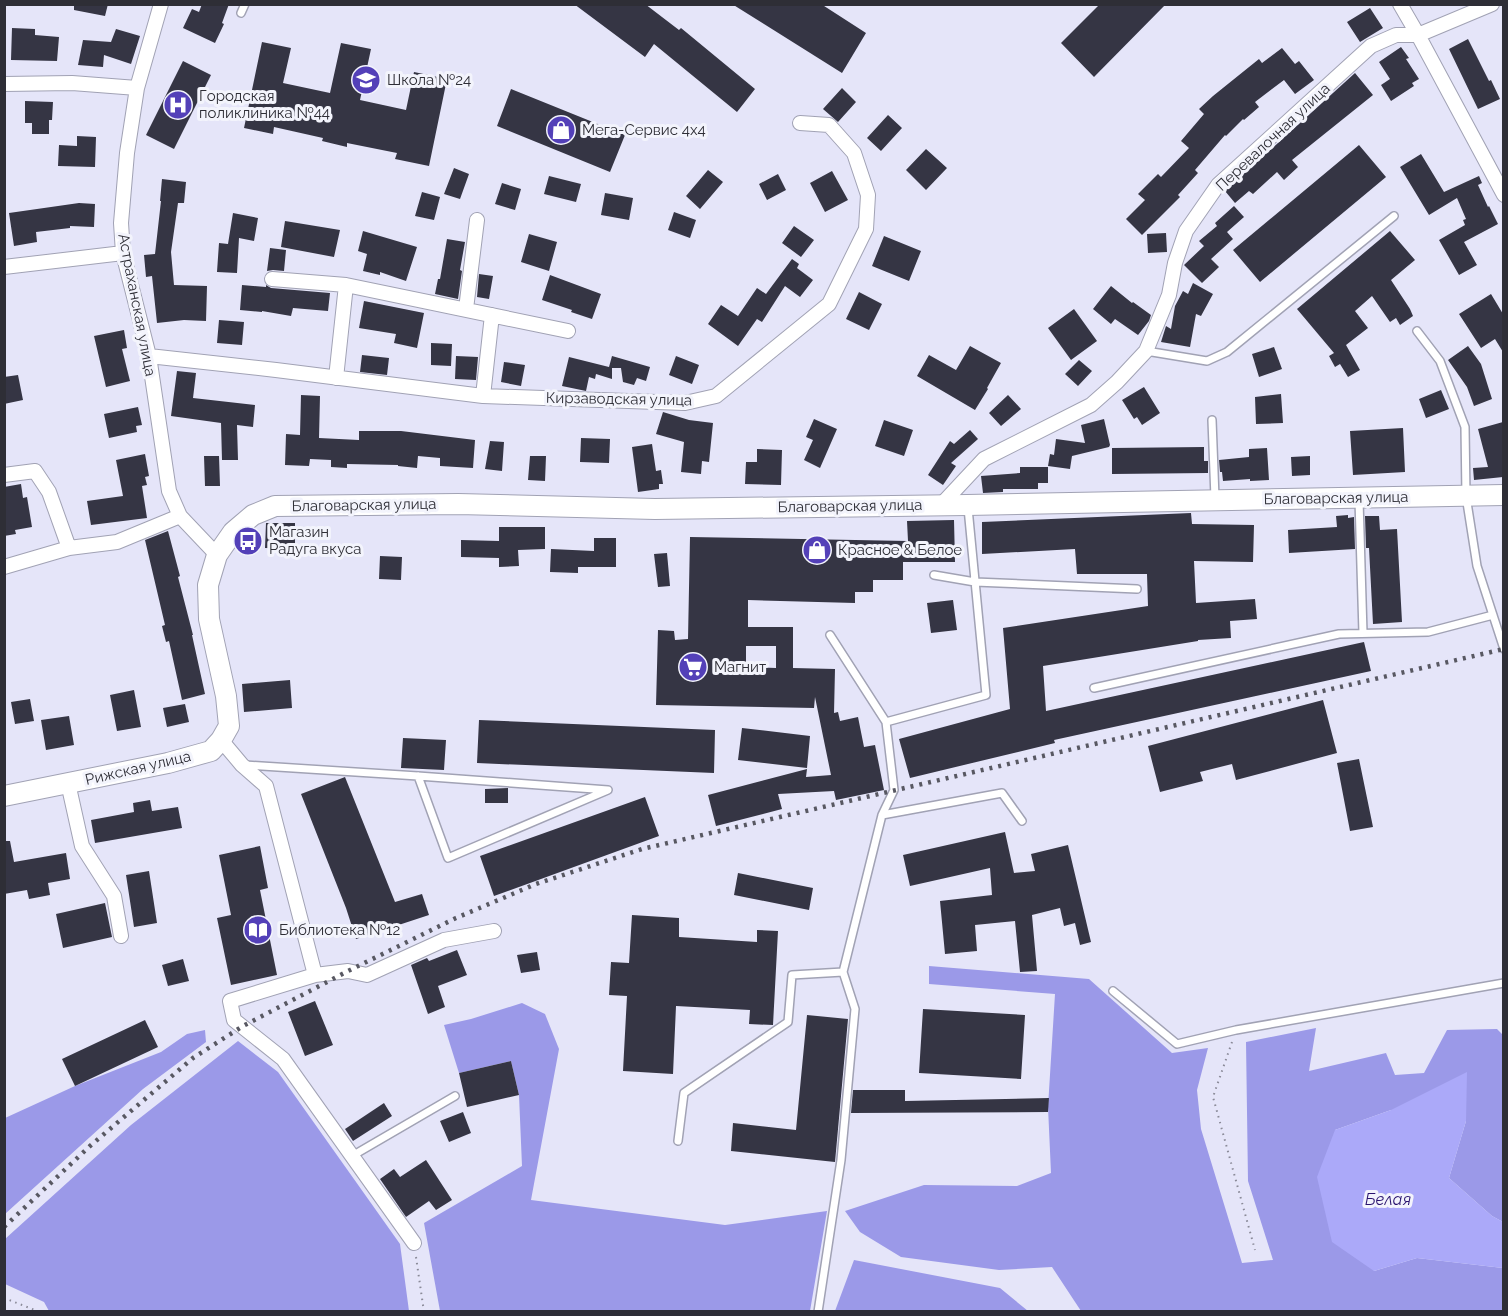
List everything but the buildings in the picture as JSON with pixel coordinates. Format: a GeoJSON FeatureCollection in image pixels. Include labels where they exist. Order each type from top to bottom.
{"type":"FeatureCollection","features":[{"type":"Feature","properties":{"kind":"street","name":"Астраханская улица"},"geometry":{"type":"LineString","coordinates":[[161,4],[137,88],[127,153],[121,223],[123,253],[148,356],[169,491],[180,516],[217,555]]}},
{"type":"Feature","properties":{"kind":"street"},"geometry":{"type":"LineString","coordinates":[[1400,4],[1503,195]]}},
{"type":"Feature","properties":{"kind":"street","name":"Перевалочная улица"},"geometry":{"type":"LineString","coordinates":[[941,505],[984,459],[1091,405],[1117,382],[1146,351],[1168,295],[1175,263],[1186,231],[1218,185],[1371,46],[1396,35],[1418,34],[1492,4]]}},
{"type":"Feature","properties":{"kind":"street"},"geometry":{"type":"LineString","coordinates":[[4,84],[72,83],[137,88]]}},
{"type":"Feature","properties":{"kind":"street","name":"Кирзаводская улица"},"geometry":{"type":"LineString","coordinates":[[148,356],[483,396],[685,403],[716,396],[830,304],[866,229],[868,195],[854,153],[829,124],[800,123]]}},
{"type":"Feature","properties":{"kind":"street"},"geometry":{"type":"LineString","coordinates":[[466,309],[477,220]]}},
{"type":"Feature","properties":{"kind":"street"},"geometry":{"type":"LineString","coordinates":[[4,267],[123,253]]}},
{"type":"Feature","properties":{"kind":"street"},"geometry":{"type":"LineString","coordinates":[[272,279],[346,285],[568,331]]}},
{"type":"Feature","properties":{"kind":"street"},"geometry":{"type":"LineString","coordinates":[[336,378],[346,285]]}},
{"type":"Feature","properties":{"kind":"street"},"geometry":{"type":"LineString","coordinates":[[483,396],[492,315]]}},
{"type":"Feature","properties":{"kind":"street"},"geometry":{"type":"LineString","coordinates":[[4,475],[35,471],[49,492],[69,548]]}},
{"type":"Feature","properties":{"kind":"street","name":"Благоварская улица"},"geometry":{"type":"LineString","coordinates":[[217,555],[233,532],[253,515],[275,506],[458,504],[655,509],[1503,495]]}},
{"type":"Feature","properties":{"kind":"street"},"geometry":{"type":"LineString","coordinates":[[4,567],[69,548],[117,542],[180,516]]}},
{"type":"Feature","properties":{"kind":"street"},"geometry":{"type":"LineString","coordinates":[[217,555],[208,585],[209,619],[226,696],[229,726],[221,740],[242,765],[266,786],[315,975]]}},
{"type":"Feature","properties":{"kind":"street","name":"Рижская улица"},"geometry":{"type":"LineString","coordinates":[[4,796],[168,763],[211,751],[221,740]]}},
{"type":"Feature","properties":{"kind":"street"},"geometry":{"type":"LineString","coordinates":[[68,783],[82,846],[114,896],[121,936]]}},
{"type":"Feature","properties":{"kind":"street"},"geometry":{"type":"LineString","coordinates":[[414,1243],[283,1059],[234,1020],[230,1000],[315,975],[348,971],[367,975],[444,940],[494,931]]}},
{"type":"Feature","properties":{"kind":"lane"},"geometry":{"type":"LineString","coordinates":[[241,13],[245,4]]}},
{"type":"Feature","properties":{"kind":"lane"},"geometry":{"type":"LineString","coordinates":[[1146,351],[1208,361],[1227,352],[1394,216]]}},
{"type":"Feature","properties":{"kind":"lane"},"geometry":{"type":"LineString","coordinates":[[1417,331],[1440,361],[1466,426],[1466,496],[1478,566],[1503,649]]}},
{"type":"Feature","properties":{"kind":"lane"},"geometry":{"type":"LineString","coordinates":[[1212,420],[1215,500]]}},
{"type":"Feature","properties":{"kind":"lane"},"geometry":{"type":"LineString","coordinates":[[1359,498],[1363,633]]}},
{"type":"Feature","properties":{"kind":"lane"},"geometry":{"type":"LineString","coordinates":[[886,722],[986,696],[967,505]]}},
{"type":"Feature","properties":{"kind":"lane"},"geometry":{"type":"LineString","coordinates":[[934,575],[975,582],[1137,589]]}},
{"type":"Feature","properties":{"kind":"lane"},"geometry":{"type":"LineString","coordinates":[[1094,688],[1339,634],[1428,632],[1493,615]]}},
{"type":"Feature","properties":{"kind":"lane"},"geometry":{"type":"LineString","coordinates":[[818,1311],[841,1160],[855,1009],[843,972],[882,815],[894,790],[886,722],[830,635]]}},
{"type":"Feature","properties":{"kind":"lane"},"geometry":{"type":"LineString","coordinates":[[242,765],[418,776],[608,790],[448,858],[418,776]]}},
{"type":"Feature","properties":{"kind":"lane"},"geometry":{"type":"LineString","coordinates":[[882,815],[1002,794],[1022,821]]}},
{"type":"Feature","properties":{"kind":"lane"},"geometry":{"type":"LineString","coordinates":[[678,1141],[684,1093],[788,1022],[792,975],[843,972]]}},
{"type":"Feature","properties":{"kind":"lane"},"geometry":{"type":"LineString","coordinates":[[1113,991],[1177,1044],[1236,1030],[1503,983]]}},
{"type":"Feature","properties":{"kind":"lane"},"geometry":{"type":"LineString","coordinates":[[352,1156],[455,1096]]}},
{"type":"Feature","properties":{"kind":"path"},"geometry":{"type":"LineString","coordinates":[[1236,1030],[1213,1097],[1255,1250]]}},
{"type":"Feature","properties":{"kind":"path"},"geometry":{"type":"LineString","coordinates":[[414,1243],[424,1311]]}},
{"type":"Feature","properties":{"kind":"path"},"geometry":{"type":"LineString","coordinates":[[4,1298],[40,1311]]}},
{"type":"Feature","properties":{"kind":"shaded area"},"geometry":{"type":"Polygon","coordinates":[[[929,966],[1089,979],[1172,1053],[1208,1048],[1197,1090],[1201,1129],[1242,1263],[1273,1260],[1248,1181],[1246,1042],[1316,1028],[1309,1071],[1386,1053],[1395,1075],[1424,1073],[1447,1030],[1497,1029],[1503,1035],[1503,1222],[1492,1216],[1449,1178],[1466,1121],[1391,1110],[1335,1130],[1374,1271],[1417,1258],[1503,1268],[1503,1311],[1081,1311],[1052,1267],[999,1270],[901,1257],[860,1232],[845,1211],[924,1185],[1017,1186],[1051,1173],[1048,1107],[1055,994],[929,984],[929,966]]]}},
{"type":"Feature","properties":{"kind":"shaded area"},"geometry":{"type":"Polygon","coordinates":[[[522,1003],[545,1014],[559,1049],[531,1200],[725,1225],[827,1211],[810,1311],[440,1311],[424,1223],[522,1166],[519,1095],[511,1061],[459,1073],[444,1025],[522,1003]]]}},
{"type":"Feature","properties":{"kind":"shaded area"},"geometry":{"type":"Polygon","coordinates":[[[205,1030],[206,1042],[143,1089],[5,1214],[5,1118],[75,1086],[161,1052],[187,1034],[205,1030]]]}},
{"type":"Feature","properties":{"kind":"shaded area"},"geometry":{"type":"Polygon","coordinates":[[[238,1041],[278,1072],[400,1244],[409,1311],[49,1311],[44,1302],[5,1284],[5,1239],[131,1125],[238,1041]]]}},
{"type":"Feature","properties":{"kind":"shaded area"},"geometry":{"type":"Polygon","coordinates":[[[854,1260],[1000,1288],[1028,1311],[835,1311],[854,1260]]]}},
{"type":"Feature","properties":{"kind":"water","name":"Белая"},"geometry":{"type":"Polygon","coordinates":[[[1467,1072],[1466,1121],[1449,1178],[1492,1216],[1503,1222],[1503,1268],[1417,1258],[1374,1271],[1332,1242],[1317,1177],[1335,1130],[1391,1110],[1467,1072]]]}},
{"type":"Feature","properties":{"kind":"railway"},"geometry":{"type":"LineString","coordinates":[[4,1227],[90,1146],[193,1058],[243,1026],[348,971],[456,918],[536,884],[642,849],[1504,649]]}},
{"type":"Feature","properties":{"kind":"place","name":"Школа №24"},"geometry":{"type":"Point","coordinates":[366,80]}},
{"type":"Feature","properties":{"kind":"place","name":"Городская поликлиника №44"},"geometry":{"type":"Point","coordinates":[178,105]}},
{"type":"Feature","properties":{"kind":"place","name":"Мега-Сервис 4х4"},"geometry":{"type":"Point","coordinates":[561,130]}},
{"type":"Feature","properties":{"kind":"place","name":"Магазин Радуга вкуса"},"geometry":{"type":"Point","coordinates":[248,541]}},
{"type":"Feature","properties":{"kind":"place","name":"Красное & Белое"},"geometry":{"type":"Point","coordinates":[817,550]}},
{"type":"Feature","properties":{"kind":"place","name":"Магнит"},"geometry":{"type":"Point","coordinates":[693,667]}},
{"type":"Feature","properties":{"kind":"place","name":"Библиотека №12"},"geometry":{"type":"Point","coordinates":[258,930]}}]}
